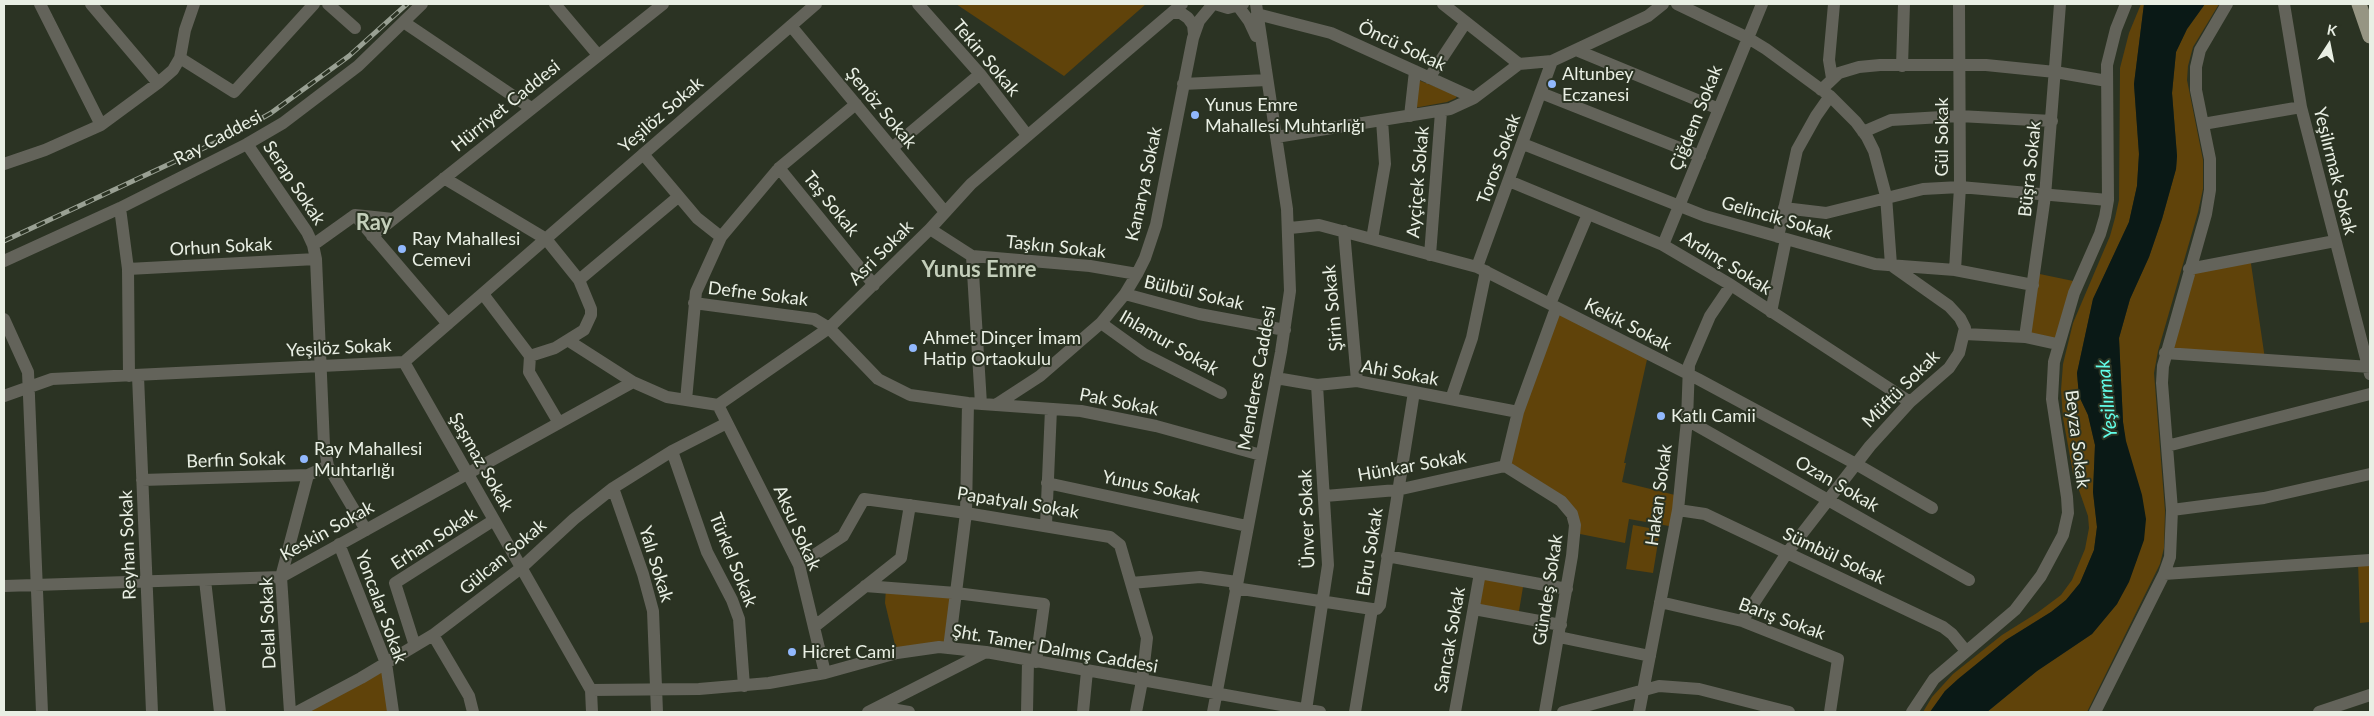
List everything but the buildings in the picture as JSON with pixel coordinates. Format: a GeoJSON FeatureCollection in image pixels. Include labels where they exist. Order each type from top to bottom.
{"type":"FeatureCollection","features":[{"type":"Feature","properties":{"kind":"main road"},"geometry":{"type":"LineString","coordinates":[[2359,4],[2370,36]]}},
{"type":"Feature","properties":{"kind":"main road"},"geometry":{"type":"LineString","coordinates":[[2368,4],[2370,9]]}},
{"type":"Feature","properties":{"kind":"street"},"geometry":{"type":"LineString","coordinates":[[40,4],[101,125]]}},
{"type":"Feature","properties":{"kind":"street"},"geometry":{"type":"LineString","coordinates":[[4,164],[45,150],[101,125],[158,83],[173,70],[180,58],[185,30],[194,4]]}},
{"type":"Feature","properties":{"kind":"street"},"geometry":{"type":"LineString","coordinates":[[180,58],[234,92],[314,4]]}},
{"type":"Feature","properties":{"kind":"street"},"geometry":{"type":"LineString","coordinates":[[328,4],[356,28]]}},
{"type":"Feature","properties":{"kind":"street","name":"Ray Caddesi"},"geometry":{"type":"LineString","coordinates":[[4,261],[120,208],[247,144],[283,123],[323,94],[405,23],[422,4]]}},
{"type":"Feature","properties":{"kind":"street"},"geometry":{"type":"LineString","coordinates":[[555,4],[598,55]]}},
{"type":"Feature","properties":{"kind":"street","name":"Hürriyet Caddesi"},"geometry":{"type":"LineString","coordinates":[[372,236],[661,4]]}},
{"type":"Feature","properties":{"kind":"street","name":"Yeşilöz Sokak"},"geometry":{"type":"LineString","coordinates":[[4,396],[52,379],[404,362],[816,4]]}},
{"type":"Feature","properties":{"kind":"street","name":"Tekin Sokak"},"geometry":{"type":"LineString","coordinates":[[918,4],[980,74],[1026,135]]}},
{"type":"Feature","properties":{"kind":"street","name":"Asri Sokak"},"geometry":{"type":"LineString","coordinates":[[718,405],[829,328],[930,229],[971,184],[1026,135],[1182,4]]}},
{"type":"Feature","properties":{"kind":"street"},"geometry":{"type":"LineString","coordinates":[[1214,4],[1228,8],[1240,5]]}},
{"type":"Feature","properties":{"kind":"street","name":"Kanarya Sokak"},"geometry":{"type":"LineString","coordinates":[[997,404],[1040,376],[1101,323],[1125,294],[1137,274],[1145,258],[1156,224],[1194,34],[1199,21],[1214,4]]}},
{"type":"Feature","properties":{"kind":"street"},"geometry":{"type":"LineString","coordinates":[[1442,4],[1519,64]]}},
{"type":"Feature","properties":{"kind":"street"},"geometry":{"type":"LineString","coordinates":[[1276,137],[1441,112],[1457,107],[1474,98],[1519,64],[1552,61],[1648,16],[1663,4]]}},
{"type":"Feature","properties":{"kind":"street"},"geometry":{"type":"LineString","coordinates":[[1677,4],[1748,38],[1825,93],[1864,132],[1874,151],[1886,196],[1891,265],[1931,292],[1956,313],[1963,323],[1964,334],[2025,337],[2058,344]]}},
{"type":"Feature","properties":{"kind":"street","name":"Çiğdem Sokak"},"geometry":{"type":"LineString","coordinates":[[1663,245],[1762,4]]}},
{"type":"Feature","properties":{"kind":"street"},"geometry":{"type":"LineString","coordinates":[[1832,78],[1829,60],[1834,4]]}},
{"type":"Feature","properties":{"kind":"street"},"geometry":{"type":"LineString","coordinates":[[1902,66],[1904,4]]}},
{"type":"Feature","properties":{"kind":"street","name":"Gül Sokak"},"geometry":{"type":"LineString","coordinates":[[1955,270],[1960,187],[1959,4]]}},
{"type":"Feature","properties":{"kind":"street","name":"Büşra Sokak"},"geometry":{"type":"LineString","coordinates":[[2025,337],[2046,196],[2060,4]]}},
{"type":"Feature","properties":{"kind":"street","name":"Beyza Sokak"},"geometry":{"type":"LineString","coordinates":[[1912,712],[1934,679],[2021,604],[2052,558],[2062,535],[2068,513],[2067,497],[2052,390],[2058,344],[2074,293],[2100,234],[2108,200],[2106,81],[2111,47],[2126,4]]}},
{"type":"Feature","properties":{"kind":"street"},"geometry":{"type":"LineString","coordinates":[[2095,712],[2164,574],[2171,548],[2172,510],[2162,383],[2165,352],[2206,214],[2210,190],[2210,159],[2195,80],[2196,64],[2200,50],[2227,4]]}},
{"type":"Feature","properties":{"kind":"street","name":"Yeşilırmak Sokak"},"geometry":{"type":"LineString","coordinates":[[2284,4],[2300,107],[2370,370]]}},
{"type":"Feature","properties":{"kind":"street","name":"Menderes Caddesi"},"geometry":{"type":"LineString","coordinates":[[1240,5],[1262,49]]}},
{"type":"Feature","properties":{"kind":"street"},"geometry":{"type":"LineString","coordinates":[[98,6],[158,83]]}},
{"type":"Feature","properties":{"kind":"street","name":"Menderes Caddesi"},"geometry":{"type":"LineString","coordinates":[[1213,712],[1285,330],[1290,283],[1290,228],[1256,9]]}},
{"type":"Feature","properties":{"kind":"street","name":"Öncü Sokak"},"geometry":{"type":"LineString","coordinates":[[1256,9],[1331,33],[1474,98]]}},
{"type":"Feature","properties":{"kind":"street"},"geometry":{"type":"LineString","coordinates":[[1172,13],[1181,13],[1188,18],[1193,25],[1194,34]]}},
{"type":"Feature","properties":{"kind":"street"},"geometry":{"type":"LineString","coordinates":[[1429,78],[1466,22]]}},
{"type":"Feature","properties":{"kind":"street"},"geometry":{"type":"LineString","coordinates":[[405,23],[531,108]]}},
{"type":"Feature","properties":{"kind":"street","name":"Şenöz Sokak"},"geometry":{"type":"LineString","coordinates":[[791,26],[945,212]]}},
{"type":"Feature","properties":{"kind":"street"},"geometry":{"type":"LineString","coordinates":[[1576,50],[1719,109]]}},
{"type":"Feature","properties":{"kind":"street","name":"Toros Sokak"},"geometry":{"type":"LineString","coordinates":[[1451,399],[1472,338],[1481,269],[1509,182],[1552,61]]}},
{"type":"Feature","properties":{"kind":"street"},"geometry":{"type":"LineString","coordinates":[[1771,312],[1782,238],[1784,208],[1797,150],[1816,116],[1832,78],[1838,73],[1859,67],[1959,64],[2056,72],[2106,81]]}},
{"type":"Feature","properties":{"kind":"street"},"geometry":{"type":"LineString","coordinates":[[1410,116],[1415,72]]}},
{"type":"Feature","properties":{"kind":"street"},"geometry":{"type":"LineString","coordinates":[[892,148],[980,74]]}},
{"type":"Feature","properties":{"kind":"street"},"geometry":{"type":"LineString","coordinates":[[1183,84],[1267,80]]}},
{"type":"Feature","properties":{"kind":"street"},"geometry":{"type":"LineString","coordinates":[[1541,92],[1700,156]]}},
{"type":"Feature","properties":{"kind":"street"},"geometry":{"type":"LineString","coordinates":[[686,400],[694,303],[700,281],[721,237],[779,168],[856,104]]}},
{"type":"Feature","properties":{"kind":"street"},"geometry":{"type":"LineString","coordinates":[[2203,124],[2300,107]]}},
{"type":"Feature","properties":{"kind":"street","name":"Ayçiçek Sokak"},"geometry":{"type":"LineString","coordinates":[[1430,255],[1441,112]]}},
{"type":"Feature","properties":{"kind":"street"},"geometry":{"type":"LineString","coordinates":[[1864,132],[1892,120],[1959,116],[2052,121]]}},
{"type":"Feature","properties":{"kind":"street"},"geometry":{"type":"LineString","coordinates":[[1372,239],[1385,164],[1382,120]]}},
{"type":"Feature","properties":{"kind":"street","name":"Serap Sokak"},"geometry":{"type":"LineString","coordinates":[[247,144],[308,232],[313,246],[316,259],[324,445],[328,466],[366,530]]}},
{"type":"Feature","properties":{"kind":"street","name":"Gelincik Sokak"},"geometry":{"type":"LineString","coordinates":[[1523,144],[1705,216],[1875,264],[1955,270],[2033,284]]}},
{"type":"Feature","properties":{"kind":"street"},"geometry":{"type":"LineString","coordinates":[[643,154],[697,218],[721,237]]}},
{"type":"Feature","properties":{"kind":"street","name":"Taş Sokak"},"geometry":{"type":"LineString","coordinates":[[779,168],[874,285]]}},
{"type":"Feature","properties":{"kind":"street"},"geometry":{"type":"LineString","coordinates":[[444,178],[546,239],[579,280],[589,302],[591,315],[584,330],[568,341],[545,352],[530,356]]}},
{"type":"Feature","properties":{"kind":"street","name":"Ardınç Sokak"},"geometry":{"type":"LineString","coordinates":[[1509,182],[1663,245],[1731,286],[1910,402]]}},
{"type":"Feature","properties":{"kind":"street"},"geometry":{"type":"LineString","coordinates":[[1784,208],[1826,212],[1886,196],[1923,189],[1960,187],[2108,200]]}},
{"type":"Feature","properties":{"kind":"street"},"geometry":{"type":"LineString","coordinates":[[579,280],[678,197]]}},
{"type":"Feature","properties":{"kind":"street","name":"Reyhan Sokak"},"geometry":{"type":"LineString","coordinates":[[120,208],[128,269],[142,480],[152,712]]}},
{"type":"Feature","properties":{"kind":"street"},"geometry":{"type":"LineString","coordinates":[[1505,466],[1518,412],[1553,306],[1588,214]]}},
{"type":"Feature","properties":{"kind":"street"},"geometry":{"type":"LineString","coordinates":[[313,246],[355,215],[393,219]]}},
{"type":"Feature","properties":{"kind":"street"},"geometry":{"type":"LineString","coordinates":[[355,215],[448,324]]}},
{"type":"Feature","properties":{"kind":"street","name":"Kekik Sokak"},"geometry":{"type":"LineString","coordinates":[[1290,228],[1319,225],[1481,269],[1856,464],[1932,508]]}},
{"type":"Feature","properties":{"kind":"street","name":"Taşkın Sokak"},"geometry":{"type":"LineString","coordinates":[[930,229],[972,256],[1090,266],[1137,274]]}},
{"type":"Feature","properties":{"kind":"street","name":"Şirin Sokak"},"geometry":{"type":"LineString","coordinates":[[1344,232],[1357,381]]}},
{"type":"Feature","properties":{"kind":"street"},"geometry":{"type":"LineString","coordinates":[[2189,269],[2335,241]]}},
{"type":"Feature","properties":{"kind":"street"},"geometry":{"type":"LineString","coordinates":[[972,256],[981,404]]}},
{"type":"Feature","properties":{"kind":"street","name":"Orhun Sokak"},"geometry":{"type":"LineString","coordinates":[[128,269],[316,259]]}},
{"type":"Feature","properties":{"kind":"street","name":"Hakan Sokak"},"geometry":{"type":"LineString","coordinates":[[1639,712],[1678,510],[1687,420],[1689,366],[1710,316],[1731,286]]}},
{"type":"Feature","properties":{"kind":"street"},"geometry":{"type":"LineString","coordinates":[[483,294],[530,356],[529,372],[559,422]]}},
{"type":"Feature","properties":{"kind":"street","name":"Bülbül Sokak"},"geometry":{"type":"LineString","coordinates":[[1125,294],[1199,314],[1285,330]]}},
{"type":"Feature","properties":{"kind":"street","name":"Defne Sokak"},"geometry":{"type":"LineString","coordinates":[[694,303],[814,319],[829,328],[866,368],[889,386],[910,395],[968,403]]}},
{"type":"Feature","properties":{"kind":"street"},"geometry":{"type":"LineString","coordinates":[[4,319],[28,372],[42,712]]}},
{"type":"Feature","properties":{"kind":"street","name":"Ihlamur Sokak"},"geometry":{"type":"LineString","coordinates":[[1101,323],[1144,354],[1221,393]]}},
{"type":"Feature","properties":{"kind":"street","name":"Müftü Sokak"},"geometry":{"type":"LineString","coordinates":[[1742,620],[1787,553],[1856,464],[1910,402],[1950,368],[1959,353],[1964,334]]}},
{"type":"Feature","properties":{"kind":"street"},"geometry":{"type":"LineString","coordinates":[[568,341],[633,382],[667,398],[718,405]]}},
{"type":"Feature","properties":{"kind":"street"},"geometry":{"type":"LineString","coordinates":[[2165,352],[2370,370]]}},
{"type":"Feature","properties":{"kind":"street","name":"Şaşmaz Sokak"},"geometry":{"type":"LineString","coordinates":[[404,362],[590,690],[592,712]]}},
{"type":"Feature","properties":{"kind":"street","name":"Ahi Sokak"},"geometry":{"type":"LineString","coordinates":[[1276,378],[1317,385],[1357,381],[1518,412]]}},
{"type":"Feature","properties":{"kind":"street","name":"Keskin Sokak"},"geometry":{"type":"LineString","coordinates":[[4,586],[281,577],[633,382]]}},
{"type":"Feature","properties":{"kind":"street","name":"Ünver Sokak"},"geometry":{"type":"LineString","coordinates":[[1313,711],[1322,602],[1328,565],[1317,385]]}},
{"type":"Feature","properties":{"kind":"street","name":"Ebru Sokak"},"geometry":{"type":"LineString","coordinates":[[1355,712],[1372,610],[1377,609],[1380,605],[1414,392]]}},
{"type":"Feature","properties":{"kind":"street"},"geometry":{"type":"LineString","coordinates":[[2167,446],[2370,394]]}},
{"type":"Feature","properties":{"kind":"street"},"geometry":{"type":"LineString","coordinates":[[948,648],[966,513],[968,403]]}},
{"type":"Feature","properties":{"kind":"street","name":"Pak Sokak"},"geometry":{"type":"LineString","coordinates":[[968,403],[1081,411],[1156,426],[1261,455]]}},
{"type":"Feature","properties":{"kind":"street","name":"Aksu Sokak"},"geometry":{"type":"LineString","coordinates":[[718,405],[798,565],[825,673]]}},
{"type":"Feature","properties":{"kind":"street"},"geometry":{"type":"LineString","coordinates":[[1046,525],[1051,409]]}},
{"type":"Feature","properties":{"kind":"street","name":"Ozan Sokak"},"geometry":{"type":"LineString","coordinates":[[1687,420],[1969,580]]}},
{"type":"Feature","properties":{"kind":"street","name":"Gülcan Sokak"},"geometry":{"type":"LineString","coordinates":[[297,712],[433,635],[521,568],[574,519],[613,488],[672,451],[727,423]]}},
{"type":"Feature","properties":{"kind":"street","name":"Türkel Sokak"},"geometry":{"type":"LineString","coordinates":[[672,451],[707,552],[732,600],[739,619],[744,686]]}},
{"type":"Feature","properties":{"kind":"street","name":"Berfin Sokak"},"geometry":{"type":"LineString","coordinates":[[142,480],[308,475],[328,466]]}},
{"type":"Feature","properties":{"kind":"street","name":"Hünkar Sokak"},"geometry":{"type":"LineString","coordinates":[[1325,496],[1398,490],[1505,466]]}},
{"type":"Feature","properties":{"kind":"street","name":"Gündeş Sokak"},"geometry":{"type":"LineString","coordinates":[[1505,466],[1519,477],[1553,495],[1572,514],[1575,531],[1567,589],[1545,712]]}},
{"type":"Feature","properties":{"kind":"street"},"geometry":{"type":"LineString","coordinates":[[2172,510],[2264,498],[2370,474]]}},
{"type":"Feature","properties":{"kind":"street","name":"Delal Sokak"},"geometry":{"type":"LineString","coordinates":[[290,712],[281,577],[308,475]]}},
{"type":"Feature","properties":{"kind":"street","name":"Yunus Sokak"},"geometry":{"type":"LineString","coordinates":[[1048,483],[1247,526]]}},
{"type":"Feature","properties":{"kind":"street","name":"Yalı Sokak"},"geometry":{"type":"LineString","coordinates":[[613,488],[644,574],[653,611],[657,690],[656,712]]}},
{"type":"Feature","properties":{"kind":"street","name":"Papatyalı Sokak"},"geometry":{"type":"LineString","coordinates":[[798,565],[843,536],[864,499],[1106,535],[1120,545],[1147,638],[1136,712]]}},
{"type":"Feature","properties":{"kind":"street"},"geometry":{"type":"LineString","coordinates":[[814,627],[901,558],[910,505]]}},
{"type":"Feature","properties":{"kind":"street","name":"Sümbül Sokak"},"geometry":{"type":"LineString","coordinates":[[1678,510],[1705,514],[1943,627],[1952,634],[1966,651]]}},
{"type":"Feature","properties":{"kind":"street","name":"Erhan Sokak"},"geometry":{"type":"LineString","coordinates":[[415,646],[395,583],[494,520]]}},
{"type":"Feature","properties":{"kind":"street","name":"Yoncalar Sokak"},"geometry":{"type":"LineString","coordinates":[[339,544],[386,663],[393,712]]}},
{"type":"Feature","properties":{"kind":"street"},"geometry":{"type":"LineString","coordinates":[[1387,556],[1567,589]]}},
{"type":"Feature","properties":{"kind":"street"},"geometry":{"type":"LineString","coordinates":[[2164,574],[2370,560]]}},
{"type":"Feature","properties":{"kind":"street","name":"Sancak Sokak"},"geometry":{"type":"LineString","coordinates":[[1455,712],[1480,573]]}},
{"type":"Feature","properties":{"kind":"street"},"geometry":{"type":"LineString","coordinates":[[1131,583],[1200,577],[1322,602],[1372,610]]}},
{"type":"Feature","properties":{"kind":"street"},"geometry":{"type":"LineString","coordinates":[[205,580],[220,712]]}},
{"type":"Feature","properties":{"kind":"street"},"geometry":{"type":"LineString","coordinates":[[865,586],[956,593],[1044,604],[1032,662],[1027,712]]}},
{"type":"Feature","properties":{"kind":"street","name":"Barış Sokak"},"geometry":{"type":"LineString","coordinates":[[1660,602],[1742,620],[1838,659],[1830,712]]}},
{"type":"Feature","properties":{"kind":"street"},"geometry":{"type":"LineString","coordinates":[[1474,609],[1650,656]]}},
{"type":"Feature","properties":{"kind":"street"},"geometry":{"type":"LineString","coordinates":[[433,635],[469,696],[473,712]]}},
{"type":"Feature","properties":{"kind":"street","name":"Şht. Tamer Dalmış Caddesi"},"geometry":{"type":"LineString","coordinates":[[590,690],[657,690],[744,686],[825,673],[897,653],[924,648],[948,648],[986,652],[1032,662],[1313,711]]}},
{"type":"Feature","properties":{"kind":"street"},"geometry":{"type":"LineString","coordinates":[[873,709],[986,652]]}},
{"type":"Feature","properties":{"kind":"street"},"geometry":{"type":"LineString","coordinates":[[1083,712],[1087,671]]}},
{"type":"Feature","properties":{"kind":"street"},"geometry":{"type":"LineString","coordinates":[[1563,712],[1644,688],[1676,686],[1699,689],[1789,712]]}},
{"type":"Feature","properties":{"kind":"street"},"geometry":{"type":"LineString","coordinates":[[2319,712],[2351,707],[2370,695]]}},
{"type":"Feature","properties":{"kind":"street"},"geometry":{"type":"LineString","coordinates":[[873,709],[909,712]]}},
{"type":"Feature","properties":{"kind":"shaded area"},"geometry":{"type":"Polygon","coordinates":[[[956,4],[1146,4],[1064,76],[956,4]]]}},
{"type":"Feature","properties":{"kind":"shaded area"},"geometry":{"type":"Polygon","coordinates":[[[2141,4],[2144,4],[2134,84],[2139,154],[2137,186],[2129,222],[2093,299],[2077,373],[2079,396],[2088,415],[2095,445],[2093,492],[2097,527],[2094,550],[2080,583],[2066,600],[2051,612],[2006,640],[1945,691],[1930,712],[1923,712],[1932,697],[1953,674],[2002,635],[2061,595],[2072,580],[2085,549],[2089,528],[2088,516],[2073,473],[2063,418],[2061,390],[2063,364],[2073,323],[2110,236],[2119,200],[2120,68],[2129,33],[2141,4]]]}},
{"type":"Feature","properties":{"kind":"shaded area"},"geometry":{"type":"Polygon","coordinates":[[[2205,4],[2219,4],[2193,47],[2188,66],[2187,80],[2203,160],[2203,189],[2158,351],[2154,373],[2165,511],[2164,548],[2160,564],[2087,712],[1987,712],[2037,671],[2092,634],[2117,604],[2137,559],[2123,422],[2119,338],[2130,299],[2149,257],[2162,219],[2176,169],[2177,156],[2172,93],[2176,52],[2187,29],[2205,4]]]}},
{"type":"Feature","properties":{"kind":"shaded area"},"geometry":{"type":"Polygon","coordinates":[[[1418,80],[1457,95],[1456,98],[1447,102],[1414,108],[1418,80]]]}},
{"type":"Feature","properties":{"kind":"shaded area"},"geometry":{"type":"Polygon","coordinates":[[[2250,257],[2265,359],[2165,353],[2189,269],[2250,257]]]}},
{"type":"Feature","properties":{"kind":"shaded area"},"geometry":{"type":"Polygon","coordinates":[[[2035,273],[2078,282],[2057,344],[2025,337],[2035,273]]]}},
{"type":"Feature","properties":{"kind":"shaded area"},"geometry":{"type":"Polygon","coordinates":[[[1556,308],[1648,355],[1624,463],[1626,463],[1622,482],[1679,496],[1675,527],[1629,519],[1625,543],[1575,533],[1574,518],[1505,466],[1556,308]]]}},
{"type":"Feature","properties":{"kind":"shaded area"},"geometry":{"type":"Polygon","coordinates":[[[1633,525],[1660,530],[1653,573],[1626,569],[1633,525]]]}},
{"type":"Feature","properties":{"kind":"shaded area"},"geometry":{"type":"Polygon","coordinates":[[[2370,560],[2370,622],[2360,623],[2358,561],[2370,560]]]}},
{"type":"Feature","properties":{"kind":"shaded area"},"geometry":{"type":"Polygon","coordinates":[[[1480,573],[1524,581],[1518,617],[1474,609],[1480,573]]]}},
{"type":"Feature","properties":{"kind":"shaded area"},"geometry":{"type":"Polygon","coordinates":[[[886,588],[956,593],[949,648],[897,653],[885,603],[886,588]]]}},
{"type":"Feature","properties":{"kind":"shaded area"},"geometry":{"type":"Polygon","coordinates":[[[386,663],[393,712],[297,712],[386,663]]]}},
{"type":"Feature","properties":{"kind":"water","name":"Yeşilırmak"},"geometry":{"type":"Polygon","coordinates":[[[2144,4],[2205,4],[2187,29],[2176,52],[2172,93],[2177,156],[2176,169],[2162,219],[2149,257],[2130,299],[2119,338],[2123,422],[2126,441],[2142,495],[2146,519],[2144,540],[2129,582],[2117,604],[2092,634],[2037,671],[1987,712],[1930,712],[1945,691],[1958,679],[2006,640],[2051,612],[2066,600],[2080,583],[2094,550],[2097,527],[2093,492],[2095,445],[2088,415],[2079,396],[2077,373],[2093,299],[2129,222],[2137,186],[2139,154],[2134,84],[2144,4]]]}},
{"type":"Feature","properties":{"kind":"railway"},"geometry":{"type":"LineString","coordinates":[[4,241],[236,133],[271,113],[349,56],[407,4]]}},
{"type":"Feature","properties":{"kind":"place","name":"Altunbey Eczanesi"},"geometry":{"type":"Point","coordinates":[1552,84]}},
{"type":"Feature","properties":{"kind":"place","name":"Yunus Emre Mahallesi Muhtarlığı"},"geometry":{"type":"Point","coordinates":[1195,115]}},
{"type":"Feature","properties":{"kind":"place","name":"Ray Mahallesi Cemevi"},"geometry":{"type":"Point","coordinates":[402,249]}},
{"type":"Feature","properties":{"kind":"place","name":"Ahmet Dinçer İmam Hatip Ortaokulu"},"geometry":{"type":"Point","coordinates":[913,348]}},
{"type":"Feature","properties":{"kind":"place","name":"Katlı Camii"},"geometry":{"type":"Point","coordinates":[1661,416]}},
{"type":"Feature","properties":{"kind":"place","name":"Ray Mahallesi Muhtarlığı"},"geometry":{"type":"Point","coordinates":[304,459]}},
{"type":"Feature","properties":{"kind":"place","name":"Hicret Cami"},"geometry":{"type":"Point","coordinates":[792,652]}},
{"type":"Feature","properties":{"kind":"district","name":"Ray"},"geometry":{"type":"Point","coordinates":[374,223]}},
{"type":"Feature","properties":{"kind":"district","name":"Yunus Emre"},"geometry":{"type":"Point","coordinates":[979,270]}}]}
